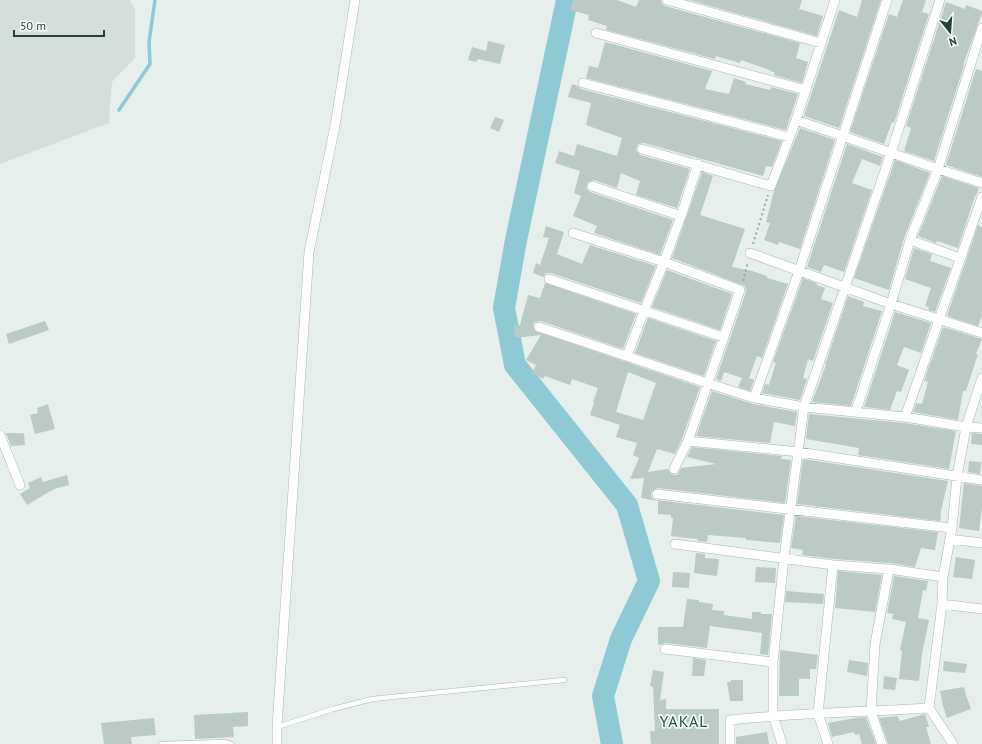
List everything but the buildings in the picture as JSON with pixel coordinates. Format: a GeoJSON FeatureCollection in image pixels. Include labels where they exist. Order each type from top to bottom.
{"type":"FeatureCollection","features":[{"type":"Feature","properties":{"kind":"street"},"geometry":{"type":"LineString","coordinates":[[277,744],[309,252],[335,126],[355,0]]}},
{"type":"Feature","properties":{"kind":"street"},"geometry":{"type":"LineString","coordinates":[[667,0],[821,43]]}},
{"type":"Feature","properties":{"kind":"street"},"geometry":{"type":"LineString","coordinates":[[642,149],[771,186],[796,120],[835,0]]}},
{"type":"Feature","properties":{"kind":"street"},"geometry":{"type":"LineString","coordinates":[[754,398],[799,271],[887,0]]}},
{"type":"Feature","properties":{"kind":"street"},"geometry":{"type":"LineString","coordinates":[[782,744],[773,716],[773,662],[784,558],[792,509],[804,407],[891,153],[940,0]]}},
{"type":"Feature","properties":{"kind":"street"},"geometry":{"type":"LineString","coordinates":[[856,411],[910,240],[938,169],[982,28]]}},
{"type":"Feature","properties":{"kind":"street"},"geometry":{"type":"LineString","coordinates":[[596,33],[806,90]]}},
{"type":"Feature","properties":{"kind":"street"},"geometry":{"type":"LineString","coordinates":[[583,83],[789,138]]}},
{"type":"Feature","properties":{"kind":"street"},"geometry":{"type":"LineString","coordinates":[[796,120],[982,183]]}},
{"type":"Feature","properties":{"kind":"street"},"geometry":{"type":"LineString","coordinates":[[627,356],[664,262],[698,164]]}},
{"type":"Feature","properties":{"kind":"street"},"geometry":{"type":"LineString","coordinates":[[592,186],[681,216]]}},
{"type":"Feature","properties":{"kind":"street"},"geometry":{"type":"LineString","coordinates":[[904,417],[982,197]]}},
{"type":"Feature","properties":{"kind":"street"},"geometry":{"type":"LineString","coordinates":[[573,233],[664,262],[740,290],[688,441],[674,469]]}},
{"type":"Feature","properties":{"kind":"street"},"geometry":{"type":"LineString","coordinates":[[910,240],[960,258]]}},
{"type":"Feature","properties":{"kind":"street"},"geometry":{"type":"LineString","coordinates":[[750,254],[891,304],[982,332]]}},
{"type":"Feature","properties":{"kind":"street"},"geometry":{"type":"LineString","coordinates":[[549,279],[723,337]]}},
{"type":"Feature","properties":{"kind":"street"},"geometry":{"type":"LineString","coordinates":[[539,327],[754,398],[804,407],[856,411],[982,428]]}},
{"type":"Feature","properties":{"kind":"street"},"geometry":{"type":"LineString","coordinates":[[953,744],[929,708],[942,604],[943,577],[952,528],[957,477],[966,427],[982,378]]}},
{"type":"Feature","properties":{"kind":"street"},"geometry":{"type":"LineString","coordinates":[[0,435],[20,485]]}},
{"type":"Feature","properties":{"kind":"street"},"geometry":{"type":"LineString","coordinates":[[688,441],[799,452],[982,480]]}},
{"type":"Feature","properties":{"kind":"street"},"geometry":{"type":"LineString","coordinates":[[657,494],[952,528]]}},
{"type":"Feature","properties":{"kind":"street"},"geometry":{"type":"LineString","coordinates":[[950,539],[982,543]]}},
{"type":"Feature","properties":{"kind":"street"},"geometry":{"type":"LineString","coordinates":[[675,544],[833,564],[889,569],[943,577]]}},
{"type":"Feature","properties":{"kind":"street"},"geometry":{"type":"LineString","coordinates":[[828,744],[818,714],[833,564]]}},
{"type":"Feature","properties":{"kind":"street"},"geometry":{"type":"LineString","coordinates":[[882,744],[871,712],[876,644],[889,569]]}},
{"type":"Feature","properties":{"kind":"street"},"geometry":{"type":"LineString","coordinates":[[942,604],[982,610]]}},
{"type":"Feature","properties":{"kind":"street"},"geometry":{"type":"LineString","coordinates":[[665,649],[773,662]]}},
{"type":"Feature","properties":{"kind":"street"},"geometry":{"type":"LineString","coordinates":[[730,744],[730,720],[773,716],[929,708]]}},
{"type":"Feature","properties":{"kind":"lane"},"geometry":{"type":"LineString","coordinates":[[277,727],[372,699],[564,680]]}},
{"type":"Feature","properties":{"kind":"lane"},"geometry":{"type":"LineString","coordinates":[[161,744],[224,742],[231,744]]}},
{"type":"Feature","properties":{"kind":"path"},"geometry":{"type":"LineString","coordinates":[[740,290],[771,186]]}},
{"type":"Feature","properties":{"kind":"shaded area"},"geometry":{"type":"Polygon","coordinates":[[[0,0],[130,0],[135,10],[135,58],[112,82],[109,123],[0,164],[0,0]]]}},
{"type":"Feature","properties":{"kind":"waterway"},"geometry":{"type":"LineString","coordinates":[[119,110],[150,64],[149,42],[155,0]]}},
{"type":"Feature","properties":{"kind":"waterway"},"geometry":{"type":"LineString","coordinates":[[567,0],[516,240],[504,308],[515,365],[627,505],[649,581],[621,639],[603,696],[612,744]]}},
{"type":"Feature","properties":{"kind":"district","name":"YAKAL"},"geometry":{"type":"Point","coordinates":[684,721]}}]}
